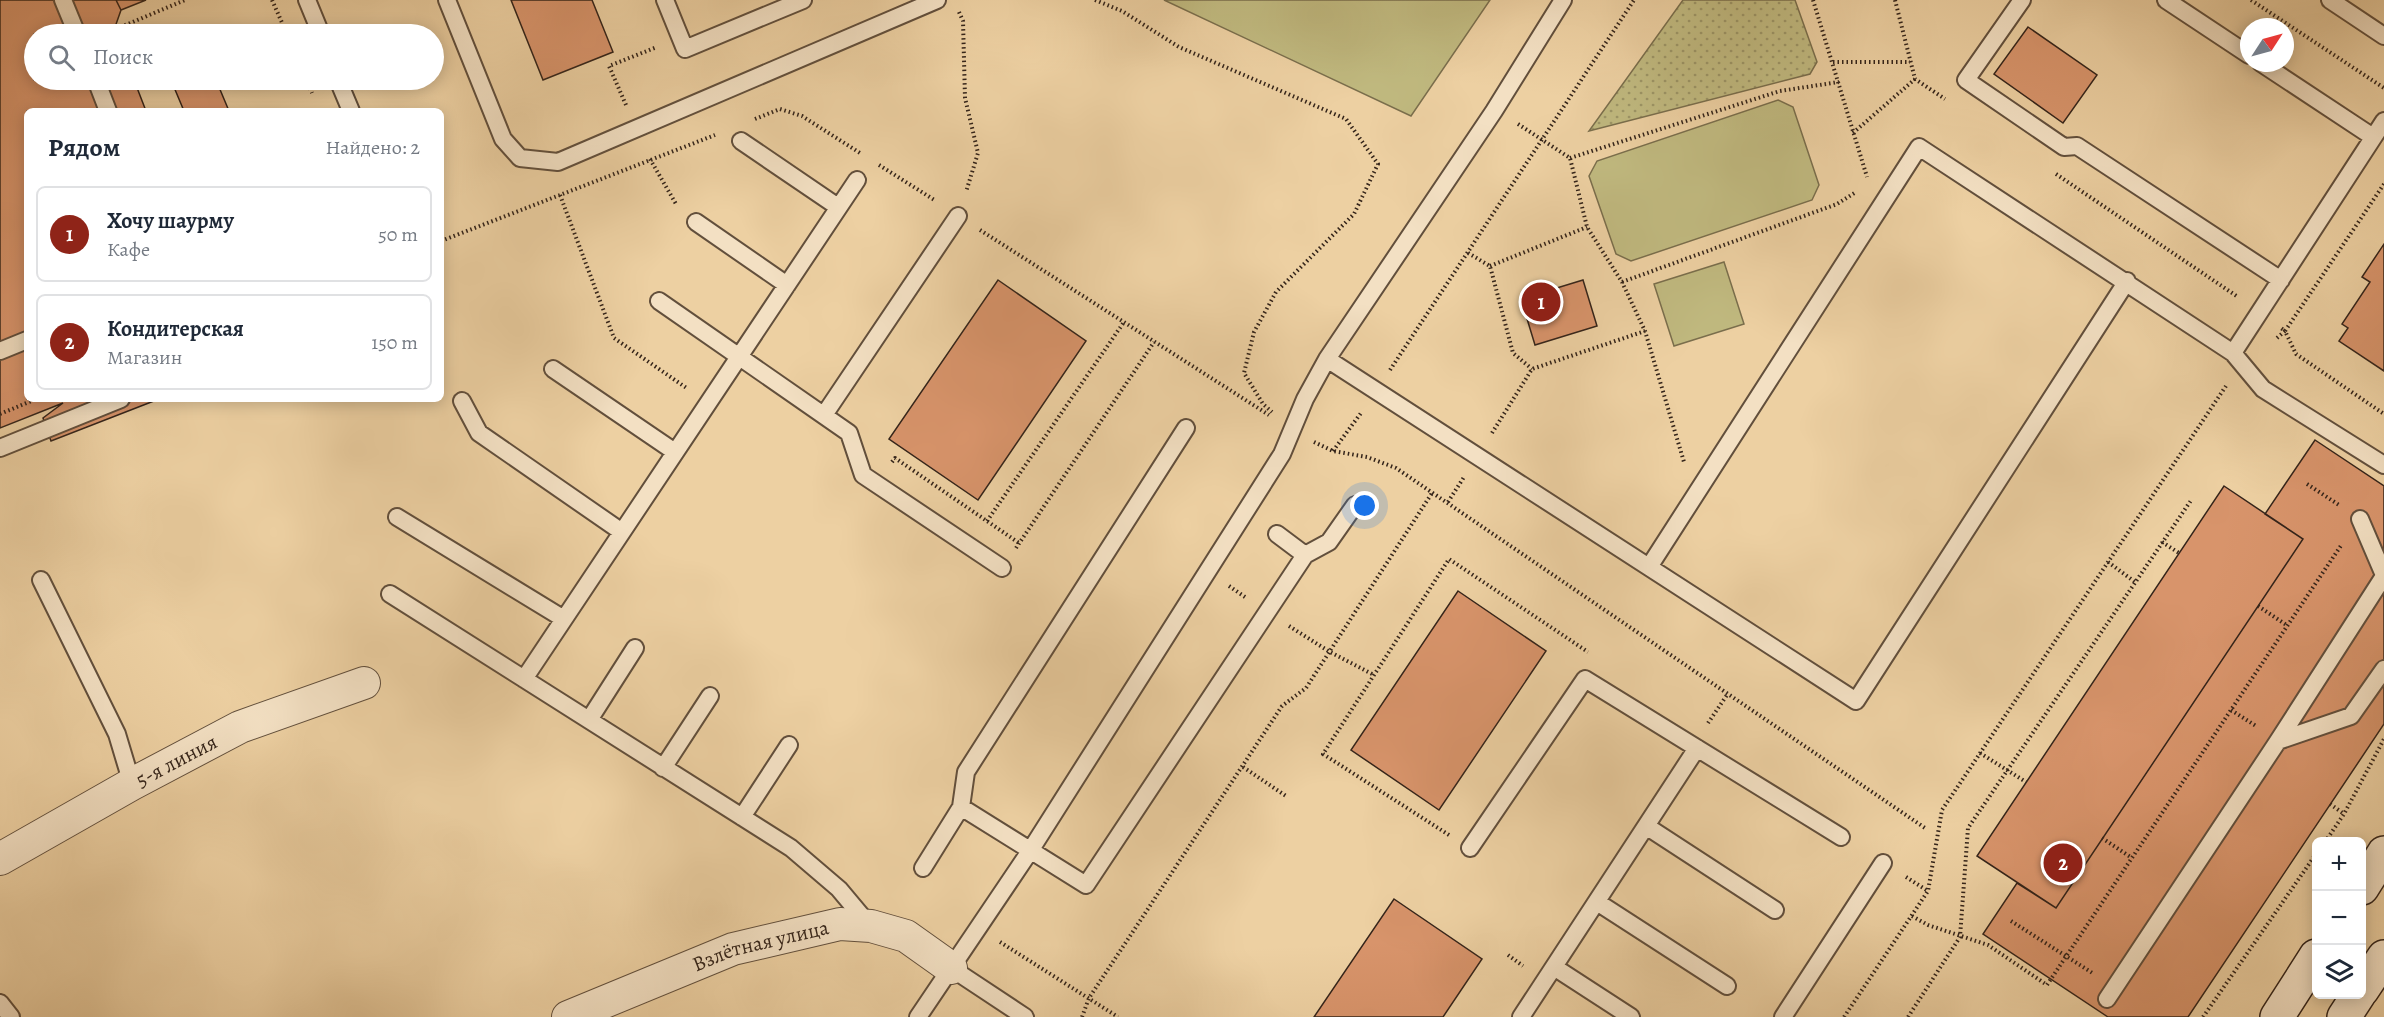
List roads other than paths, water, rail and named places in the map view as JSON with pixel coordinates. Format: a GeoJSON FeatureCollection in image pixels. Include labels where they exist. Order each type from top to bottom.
{"type":"FeatureCollection","features":[{"type":"Feature","properties":{"kind":"main road"},"geometry":{"type":"LineString","coordinates":[[2366,880],[2384,853]]}},
{"type":"Feature","properties":{"kind":"main road"},"geometry":{"type":"LineString","coordinates":[[2366,983],[2384,957]]}},
{"type":"Feature","properties":{"kind":"main road"},"geometry":{"type":"LineString","coordinates":[[2277,1017],[2312,962]]}},
{"type":"Feature","properties":{"kind":"main road"},"geometry":{"type":"LineString","coordinates":[[2344,1017],[2356,999]]}},
{"type":"Feature","properties":{"kind":"street","name":"5-я линия"},"geometry":{"type":"LineString","coordinates":[[0,859],[132,784],[240,727],[364,683]]}},
{"type":"Feature","properties":{"kind":"street","name":"Взлётная улица"},"geometry":{"type":"LineString","coordinates":[[568,1017],[733,950],[840,924],[871,926],[906,936],[951,968]]}},
{"type":"Feature","properties":{"kind":"lane"},"geometry":{"type":"LineString","coordinates":[[63,0],[73,24]]}},
{"type":"Feature","properties":{"kind":"lane"},"geometry":{"type":"LineString","coordinates":[[307,0],[317,24]]}},
{"type":"Feature","properties":{"kind":"lane"},"geometry":{"type":"LineString","coordinates":[[447,0],[503,139],[520,158],[558,162],[937,0]]}},
{"type":"Feature","properties":{"kind":"lane"},"geometry":{"type":"LineString","coordinates":[[665,0],[685,49],[803,0]]}},
{"type":"Feature","properties":{"kind":"lane"},"geometry":{"type":"LineString","coordinates":[[918,1017],[1030,851],[1282,454],[1305,399],[1327,359],[1494,111],[1563,0]]}},
{"type":"Feature","properties":{"kind":"lane"},"geometry":{"type":"LineString","coordinates":[[2022,0],[1966,80],[2064,147],[2077,146],[2281,280]]}},
{"type":"Feature","properties":{"kind":"lane"},"geometry":{"type":"LineString","coordinates":[[2166,0],[2240,49]]}},
{"type":"Feature","properties":{"kind":"lane"},"geometry":{"type":"LineString","coordinates":[[2330,0],[2384,36]]}},
{"type":"Feature","properties":{"kind":"lane"},"geometry":{"type":"LineString","coordinates":[[2275,72],[2373,137]]}},
{"type":"Feature","properties":{"kind":"lane"},"geometry":{"type":"LineString","coordinates":[[100,90],[107,108]]}},
{"type":"Feature","properties":{"kind":"lane"},"geometry":{"type":"LineString","coordinates":[[343,90],[350,108]]}},
{"type":"Feature","properties":{"kind":"lane"},"geometry":{"type":"LineString","coordinates":[[2239,359],[2259,312],[2384,121]]}},
{"type":"Feature","properties":{"kind":"lane"},"geometry":{"type":"LineString","coordinates":[[741,141],[838,207]]}},
{"type":"Feature","properties":{"kind":"lane"},"geometry":{"type":"LineString","coordinates":[[1649,567],[1918,147],[2127,281],[2239,359],[2263,389],[2384,465]]}},
{"type":"Feature","properties":{"kind":"lane"},"geometry":{"type":"LineString","coordinates":[[524,679],[857,180]]}},
{"type":"Feature","properties":{"kind":"lane"},"geometry":{"type":"LineString","coordinates":[[824,415],[958,216]]}},
{"type":"Feature","properties":{"kind":"lane"},"geometry":{"type":"LineString","coordinates":[[696,222],[787,285]]}},
{"type":"Feature","properties":{"kind":"lane"},"geometry":{"type":"LineString","coordinates":[[1327,359],[1856,701],[2127,281]]}},
{"type":"Feature","properties":{"kind":"lane"},"geometry":{"type":"LineString","coordinates":[[659,301],[849,433],[862,474],[1002,568]]}},
{"type":"Feature","properties":{"kind":"lane"},"geometry":{"type":"LineString","coordinates":[[0,351],[24,341]]}},
{"type":"Feature","properties":{"kind":"lane"},"geometry":{"type":"LineString","coordinates":[[553,369],[675,452]]}},
{"type":"Feature","properties":{"kind":"lane"},"geometry":{"type":"LineString","coordinates":[[462,400],[479,433],[622,532]]}},
{"type":"Feature","properties":{"kind":"lane"},"geometry":{"type":"LineString","coordinates":[[0,448],[114,402]]}},
{"type":"Feature","properties":{"kind":"lane"},"geometry":{"type":"LineString","coordinates":[[923,868],[961,807],[966,772],[1186,428]]}},
{"type":"Feature","properties":{"kind":"lane"},"geometry":{"type":"LineString","coordinates":[[961,807],[1086,885],[1305,555],[1329,542],[1355,505]]}},
{"type":"Feature","properties":{"kind":"lane"},"geometry":{"type":"LineString","coordinates":[[397,517],[564,619]]}},
{"type":"Feature","properties":{"kind":"lane"},"geometry":{"type":"LineString","coordinates":[[2111,993],[2384,576],[2360,519]]}},
{"type":"Feature","properties":{"kind":"lane"},"geometry":{"type":"LineString","coordinates":[[1277,534],[1305,555]]}},
{"type":"Feature","properties":{"kind":"lane"},"geometry":{"type":"LineString","coordinates":[[41,579],[117,734],[132,784]]}},
{"type":"Feature","properties":{"kind":"lane"},"geometry":{"type":"LineString","coordinates":[[390,594],[790,848],[839,889],[871,926]]}},
{"type":"Feature","properties":{"kind":"lane"},"geometry":{"type":"LineString","coordinates":[[589,720],[635,648]]}},
{"type":"Feature","properties":{"kind":"lane"},"geometry":{"type":"LineString","coordinates":[[2278,741],[2351,716],[2384,669]]}},
{"type":"Feature","properties":{"kind":"lane"},"geometry":{"type":"LineString","coordinates":[[1470,848],[1585,679],[1841,837]]}},
{"type":"Feature","properties":{"kind":"lane"},"geometry":{"type":"LineString","coordinates":[[663,768],[710,696]]}},
{"type":"Feature","properties":{"kind":"lane"},"geometry":{"type":"LineString","coordinates":[[742,817],[789,745]]}},
{"type":"Feature","properties":{"kind":"lane"},"geometry":{"type":"LineString","coordinates":[[1521,1017],[1697,748]]}},
{"type":"Feature","properties":{"kind":"lane"},"geometry":{"type":"LineString","coordinates":[[1646,826],[1775,910]]}},
{"type":"Feature","properties":{"kind":"lane"},"geometry":{"type":"LineString","coordinates":[[1783,1017],[1883,863]]}},
{"type":"Feature","properties":{"kind":"lane"},"geometry":{"type":"LineString","coordinates":[[1597,902],[1727,986]]}},
{"type":"Feature","properties":{"kind":"lane"},"geometry":{"type":"LineString","coordinates":[[1554,967],[1631,1017]]}},
{"type":"Feature","properties":{"kind":"lane"},"geometry":{"type":"LineString","coordinates":[[951,968],[1025,1017]]}},
{"type":"Feature","properties":{"kind":"lane"},"geometry":{"type":"LineString","coordinates":[[0,1003],[11,1017]]}},
{"type":"Feature","properties":{"kind":"place","name":"Хочу шаурму"},"geometry":{"type":"Point","coordinates":[1541,302]}},
{"type":"Feature","properties":{"kind":"place","name":"Кондитерская"},"geometry":{"type":"Point","coordinates":[2063,863]}}]}
